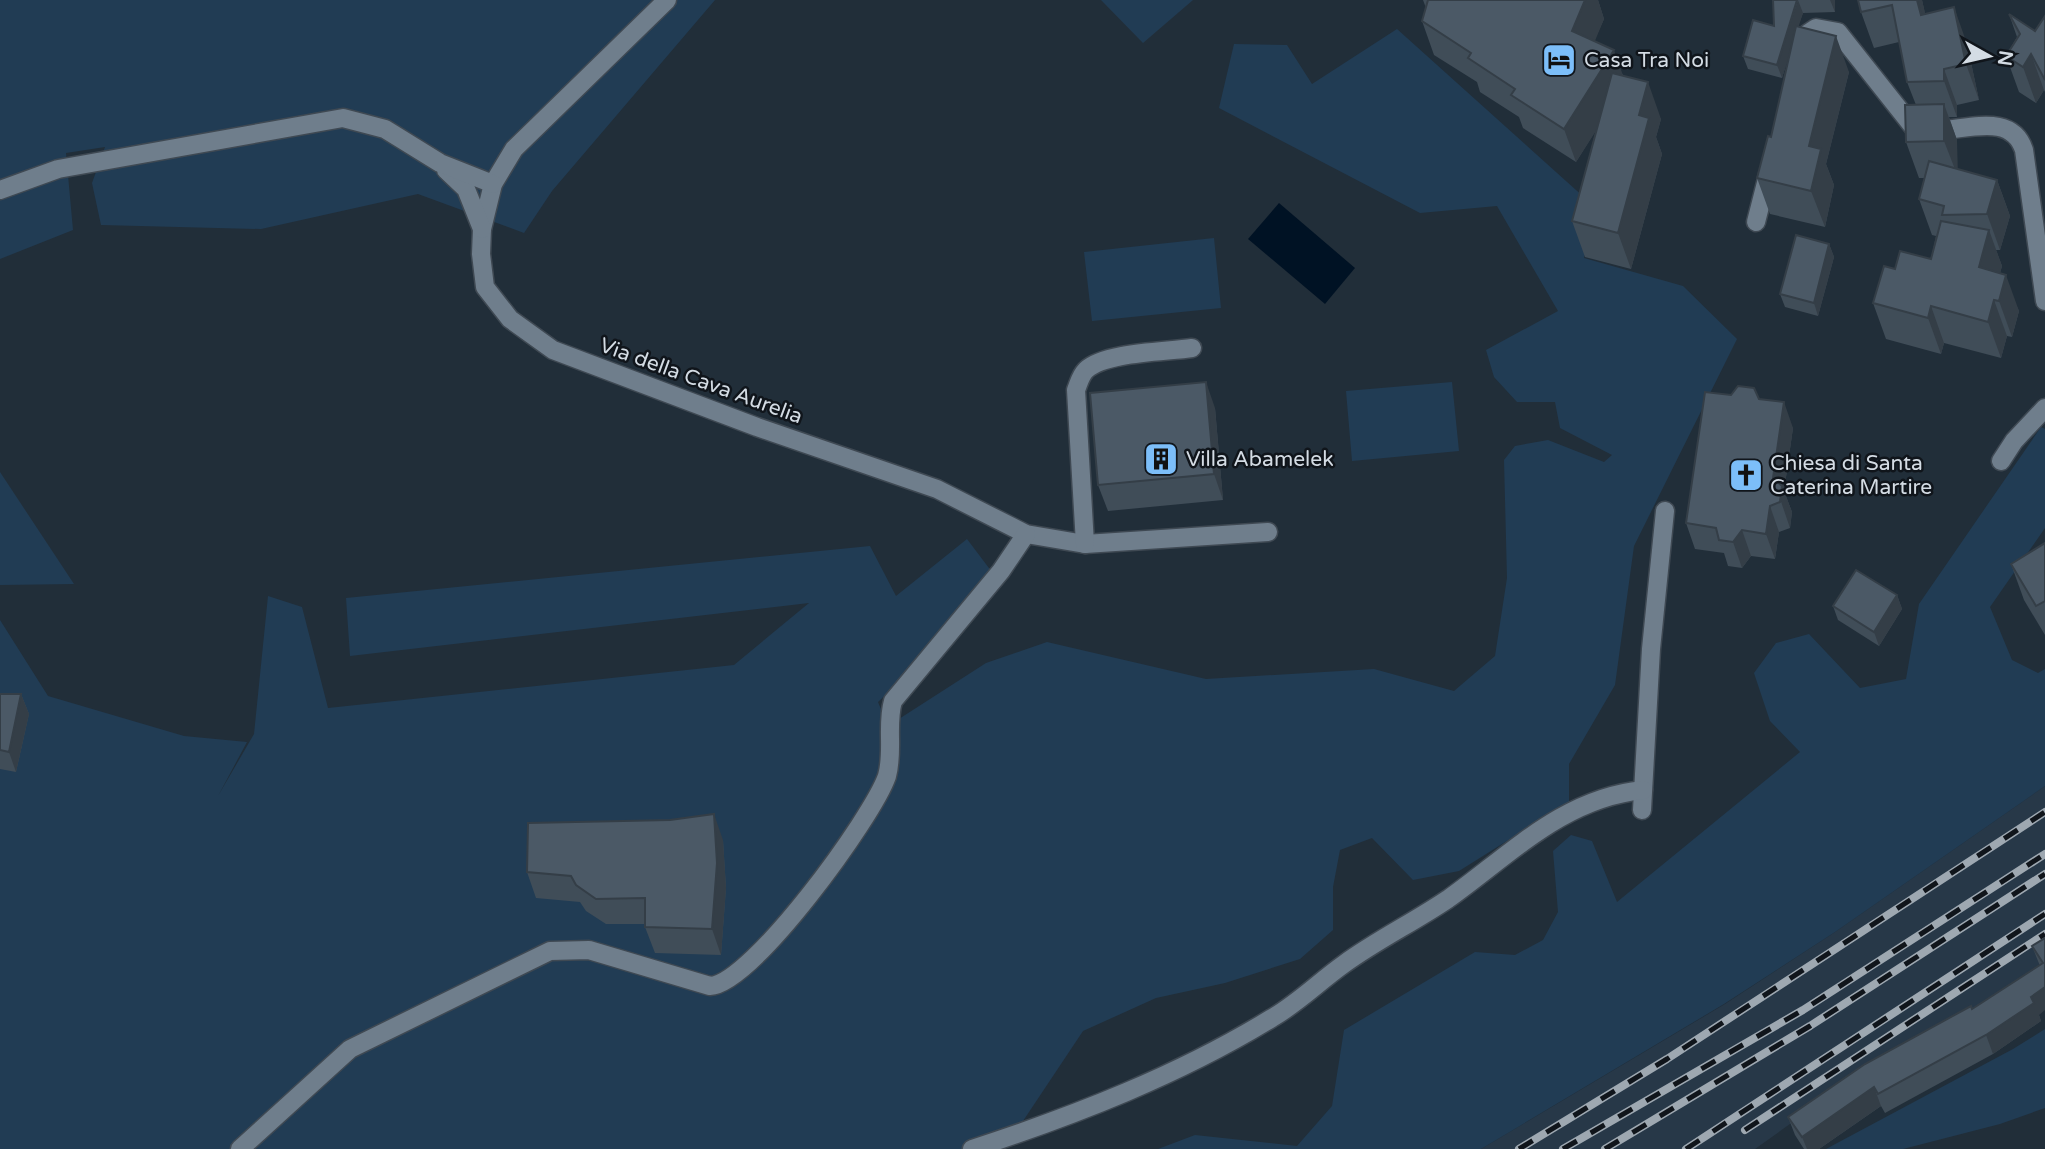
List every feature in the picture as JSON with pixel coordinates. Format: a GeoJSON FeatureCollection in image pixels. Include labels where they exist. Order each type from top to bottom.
{"type":"FeatureCollection","features":[{"type":"Feature","properties":{"kind":"street","name":"Via della Cava Aurelia"},"geometry":{"type":"LineString","coordinates":[[667,0],[514,149],[493,184],[482,229],[481,254],[485,287],[510,319],[553,350],[757,427],[937,489],[1027,534],[1085,544],[1268,531]]}},
{"type":"Feature","properties":{"kind":"street"},"geometry":{"type":"LineString","coordinates":[[1796,66],[1807,34],[1816,28],[1834,29],[1843,35],[1914,128],[1934,131],[1991,126],[2015,134],[2024,150],[2045,301]]}},
{"type":"Feature","properties":{"kind":"street"},"geometry":{"type":"LineString","coordinates":[[0,190],[58,169],[343,118],[385,129],[440,163],[493,184]]}},
{"type":"Feature","properties":{"kind":"street"},"geometry":{"type":"LineString","coordinates":[[1756,222],[1773,157]]}},
{"type":"Feature","properties":{"kind":"street"},"geometry":{"type":"LineString","coordinates":[[440,163],[466,189],[482,229]]}},
{"type":"Feature","properties":{"kind":"street"},"geometry":{"type":"LineString","coordinates":[[1085,544],[1076,390],[1082,375],[1088,368],[1121,357],[1192,348]]}},
{"type":"Feature","properties":{"kind":"street"},"geometry":{"type":"LineString","coordinates":[[2001,461],[2014,441],[2045,408]]}},
{"type":"Feature","properties":{"kind":"street"},"geometry":{"type":"LineString","coordinates":[[1642,810],[1651,649],[1665,510]]}},
{"type":"Feature","properties":{"kind":"street"},"geometry":{"type":"LineString","coordinates":[[240,1149],[350,1049],[550,951],[577,948],[710,986],[719,985],[734,977],[794,914],[879,793],[889,764],[890,711],[893,701],[1001,571],[1027,534]]}},
{"type":"Feature","properties":{"kind":"street"},"geometry":{"type":"LineString","coordinates":[[972,1149],[1083,1110],[1213,1052],[1275,1017],[1345,963],[1448,898],[1536,831],[1603,797],[1643,790]]}},
{"type":"Feature","properties":{"kind":"shaded area"},"geometry":{"type":"Polygon","coordinates":[[[0,0],[715,0],[552,191],[524,233],[418,194],[261,229],[101,225],[92,183],[105,147],[66,153],[73,230],[0,259],[0,0]]]}},
{"type":"Feature","properties":{"kind":"shaded area"},"geometry":{"type":"Polygon","coordinates":[[[1101,0],[1193,0],[1143,43],[1101,0]]]}},
{"type":"Feature","properties":{"kind":"shaded area"},"geometry":{"type":"Polygon","coordinates":[[[1397,29],[1596,208],[1584,258],[1683,286],[1737,339],[1634,546],[1615,685],[1569,764],[1569,802],[1459,871],[1413,880],[1372,838],[1340,850],[1333,887],[1333,930],[1300,959],[1225,983],[1156,998],[1083,1031],[1013,1136],[972,1149],[0,1149],[0,620],[48,696],[184,736],[247,742],[218,796],[254,734],[268,596],[302,607],[328,708],[734,665],[809,603],[350,656],[346,598],[870,546],[896,596],[967,539],[1001,584],[878,702],[888,726],[986,663],[1047,642],[1206,679],[1374,669],[1454,691],[1495,656],[1507,578],[1504,460],[1515,446],[1548,440],[1604,462],[1612,455],[1560,428],[1555,402],[1517,402],[1494,377],[1486,350],[1558,311],[1497,206],[1420,213],[1219,108],[1234,44],[1287,45],[1312,84],[1397,29]]]}},
{"type":"Feature","properties":{"kind":"shaded area"},"geometry":{"type":"Polygon","coordinates":[[[1279,203],[1355,268],[1325,304],[1248,239],[1279,203]]]}},
{"type":"Feature","properties":{"kind":"shaded area"},"geometry":{"type":"Polygon","coordinates":[[[1214,238],[1221,308],[1092,321],[1084,252],[1214,238]]]}},
{"type":"Feature","properties":{"kind":"shaded area"},"geometry":{"type":"Polygon","coordinates":[[[1452,382],[1459,451],[1352,461],[1346,391],[1452,382]]]}},
{"type":"Feature","properties":{"kind":"shaded area"},"geometry":{"type":"Polygon","coordinates":[[[2041,427],[2045,429],[2045,528],[1990,607],[2012,660],[2038,673],[2045,669],[2045,786],[1835,932],[1724,1004],[1481,1149],[1158,1149],[1195,1135],[1297,1146],[1332,1106],[1344,1030],[1475,952],[1515,955],[1543,940],[1558,912],[1553,851],[1571,835],[1592,841],[1617,902],[1800,752],[1770,721],[1754,673],[1776,643],[1809,634],[1860,688],[1906,679],[1919,604],[2041,427]]]}},
{"type":"Feature","properties":{"kind":"shaded area"},"geometry":{"type":"Polygon","coordinates":[[[0,472],[74,584],[0,585],[0,472]]]}},
{"type":"Feature","properties":{"kind":"shaded area"},"geometry":{"type":"Polygon","coordinates":[[[2045,786],[2045,963],[1932,1039],[1839,1089],[1755,1149],[1481,1149],[1725,1004],[1835,932],[2045,786]]]}},
{"type":"Feature","properties":{"kind":"shaded area"},"geometry":{"type":"Polygon","coordinates":[[[2045,1029],[2045,1108],[2000,1124],[1903,1149],[1826,1149],[2013,1049],[2045,1029]]]}},
{"type":"Feature","properties":{"kind":"building","name":"Casa Tra Noi"},"geometry":{"type":"Polygon","coordinates":[[[1428,0],[1585,0],[1572,31],[1614,50],[1564,129],[1511,95],[1515,89],[1468,58],[1471,53],[1422,21],[1428,0]]]}},
{"type":"Feature","properties":{"kind":"building"},"geometry":{"type":"Polygon","coordinates":[[[1773,0],[1797,0],[1777,65],[1743,56],[1753,20],[1774,26],[1773,0]]]}},
{"type":"Feature","properties":{"kind":"building"},"geometry":{"type":"Polygon","coordinates":[[[1858,0],[1917,0],[1921,15],[1954,7],[1966,64],[1944,69],[1944,81],[1907,82],[1892,5],[1861,12],[1858,0]]]}},
{"type":"Feature","properties":{"kind":"building"},"geometry":{"type":"Polygon","coordinates":[[[2009,14],[2035,31],[2045,16],[2045,80],[2031,54],[2023,67],[2006,56],[2020,34],[2009,14]]]}},
{"type":"Feature","properties":{"kind":"building"},"geometry":{"type":"Polygon","coordinates":[[[1796,26],[1836,36],[1809,146],[1821,149],[1811,191],[1757,178],[1768,136],[1771,137],[1796,26]]]}},
{"type":"Feature","properties":{"kind":"building"},"geometry":{"type":"Polygon","coordinates":[[[1612,73],[1648,82],[1639,115],[1649,118],[1618,233],[1572,221],[1612,73]]]}},
{"type":"Feature","properties":{"kind":"building"},"geometry":{"type":"Polygon","coordinates":[[[1944,104],[1944,141],[1906,142],[1905,105],[1944,104]]]}},
{"type":"Feature","properties":{"kind":"building"},"geometry":{"type":"Polygon","coordinates":[[[1929,161],[1997,180],[1987,214],[1942,215],[1944,206],[1919,199],[1929,161]]]}},
{"type":"Feature","properties":{"kind":"building"},"geometry":{"type":"Polygon","coordinates":[[[1941,221],[1989,230],[1979,267],[2006,275],[1999,301],[1994,300],[1988,322],[1931,306],[1928,318],[1873,303],[1884,266],[1895,269],[1900,251],[1931,259],[1941,221]]]}},
{"type":"Feature","properties":{"kind":"building"},"geometry":{"type":"Polygon","coordinates":[[[1796,235],[1829,244],[1814,303],[1780,294],[1796,235]]]}},
{"type":"Feature","properties":{"kind":"building","name":"Villa Abamelek"},"geometry":{"type":"Polygon","coordinates":[[[1206,382],[1214,474],[1098,485],[1090,393],[1206,382]]]}},
{"type":"Feature","properties":{"kind":"building","name":"Chiesa di Santa Caterina Martire"},"geometry":{"type":"Polygon","coordinates":[[[1738,386],[1754,388],[1759,399],[1784,402],[1773,478],[1782,486],[1780,502],[1770,506],[1766,534],[1742,530],[1733,542],[1719,540],[1716,528],[1686,523],[1705,392],[1731,395],[1738,386]]]}},
{"type":"Feature","properties":{"kind":"building"},"geometry":{"type":"Polygon","coordinates":[[[2045,543],[2045,601],[2036,606],[2011,564],[2045,543]]]}},
{"type":"Feature","properties":{"kind":"building"},"geometry":{"type":"Polygon","coordinates":[[[1856,570],[1897,595],[1874,632],[1833,606],[1856,570]]]}},
{"type":"Feature","properties":{"kind":"building"},"geometry":{"type":"Polygon","coordinates":[[[0,694],[21,694],[9,752],[0,750],[0,694]]]}},
{"type":"Feature","properties":{"kind":"building"},"geometry":{"type":"Polygon","coordinates":[[[714,814],[717,863],[712,929],[645,927],[645,898],[596,899],[576,885],[571,876],[527,872],[528,823],[670,820],[714,814]]]}},
{"type":"Feature","properties":{"kind":"building"},"geometry":{"type":"Polygon","coordinates":[[[2045,938],[2045,987],[2031,997],[2034,1003],[1986,1035],[1878,1094],[1874,1087],[1802,1137],[1788,1117],[1865,1064],[1971,1006],[1972,1009],[2043,963],[2032,946],[2045,938]]]}},
{"type":"Feature","properties":{"kind":"railway"},"geometry":{"type":"LineString","coordinates":[[1519,1149],[1667,1059],[2045,812]]}},
{"type":"Feature","properties":{"kind":"railway"},"geometry":{"type":"LineString","coordinates":[[1563,1149],[1803,1010],[2045,854]]}},
{"type":"Feature","properties":{"kind":"railway"},"geometry":{"type":"LineString","coordinates":[[1605,1149],[1810,1026],[2045,874]]}},
{"type":"Feature","properties":{"kind":"railway"},"geometry":{"type":"LineString","coordinates":[[1686,1149],[2045,914]]}},
{"type":"Feature","properties":{"kind":"railway"},"geometry":{"type":"LineString","coordinates":[[1745,1130],[2045,934]]}},
{"type":"Feature","properties":{"kind":"place","name":"Casa Tra Noi"},"geometry":{"type":"Point","coordinates":[1559,60]}},
{"type":"Feature","properties":{"kind":"place","name":"Villa Abamelek"},"geometry":{"type":"Point","coordinates":[1161,459]}},
{"type":"Feature","properties":{"kind":"place","name":"Chiesa di Santa Caterina Martire"},"geometry":{"type":"Point","coordinates":[1746,475]}}]}
